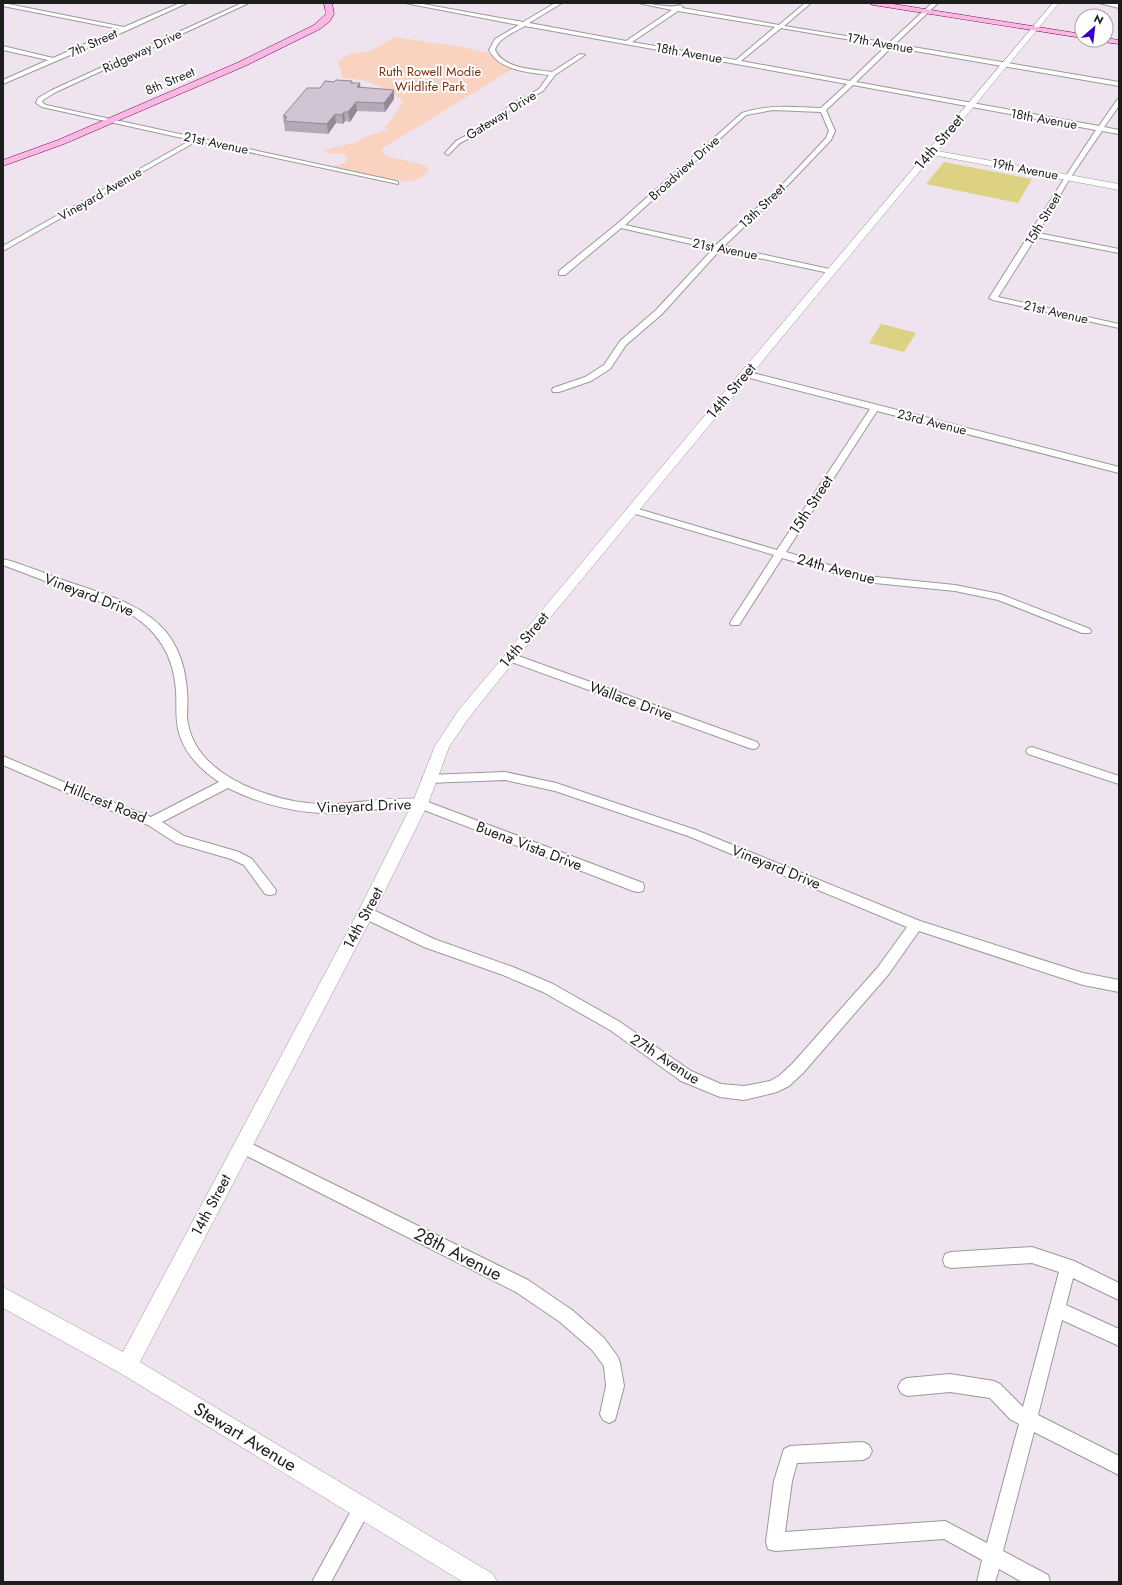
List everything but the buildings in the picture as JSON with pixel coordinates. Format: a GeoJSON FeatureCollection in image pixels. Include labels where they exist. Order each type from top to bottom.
{"type":"FeatureCollection","features":[{"type":"Feature","properties":{"kind":"main road","name":"8th Street"},"geometry":{"type":"LineString","coordinates":[[3,163],[61,142],[242,64],[317,27],[329,15],[330,12],[328,3]]}},
{"type":"Feature","properties":{"kind":"main road"},"geometry":{"type":"LineString","coordinates":[[873,3],[1074,35]]}},
{"type":"Feature","properties":{"kind":"street","name":"7th Street"},"geometry":{"type":"LineString","coordinates":[[3,82],[184,3]]}},
{"type":"Feature","properties":{"kind":"street","name":"Ridgeway Drive"},"geometry":{"type":"LineString","coordinates":[[38,101],[54,91],[246,3]]}},
{"type":"Feature","properties":{"kind":"street","name":"18th Avenue"},"geometry":{"type":"LineString","coordinates":[[408,3],[1119,132]]}},
{"type":"Feature","properties":{"kind":"street"},"geometry":{"type":"LineString","coordinates":[[427,6],[434,3]]}},
{"type":"Feature","properties":{"kind":"street"},"geometry":{"type":"LineString","coordinates":[[553,74],[513,67],[500,60],[492,53],[492,50],[494,44],[523,24],[559,3]]}},
{"type":"Feature","properties":{"kind":"street","name":"17th Avenue"},"geometry":{"type":"LineString","coordinates":[[641,3],[1119,84]]}},
{"type":"Feature","properties":{"kind":"street"},"geometry":{"type":"LineString","coordinates":[[628,42],[685,3]]}},
{"type":"Feature","properties":{"kind":"street"},"geometry":{"type":"LineString","coordinates":[[737,62],[808,3]]}},
{"type":"Feature","properties":{"kind":"street"},"geometry":{"type":"LineString","coordinates":[[823,110],[935,3]]}},
{"type":"Feature","properties":{"kind":"street","name":"14th Street"},"geometry":{"type":"LineString","coordinates":[[127,1366],[366,913],[420,804],[428,779],[442,746],[463,715],[745,374],[970,105],[1036,29],[1056,3]]}},
{"type":"Feature","properties":{"kind":"street"},"geometry":{"type":"LineString","coordinates":[[1102,3],[1119,6]]}},
{"type":"Feature","properties":{"kind":"street"},"geometry":{"type":"LineString","coordinates":[[3,4],[126,28]]}},
{"type":"Feature","properties":{"kind":"street"},"geometry":{"type":"LineString","coordinates":[[3,48],[55,60]]}},
{"type":"Feature","properties":{"kind":"street","name":"Gateway Drive"},"geometry":{"type":"LineString","coordinates":[[448,153],[458,142],[484,128],[514,105],[541,90],[553,74],[582,55]]}},
{"type":"Feature","properties":{"kind":"street","name":"21st Avenue"},"geometry":{"type":"LineString","coordinates":[[38,101],[44,106],[396,183]]}},
{"type":"Feature","properties":{"kind":"street","name":"15th Street"},"geometry":{"type":"LineString","coordinates":[[993,298],[1034,234],[1067,178],[1119,101]]}},
{"type":"Feature","properties":{"kind":"street","name":"Broadview Drive"},"geometry":{"type":"LineString","coordinates":[[562,273],[620,226],[744,114],[766,109],[823,110]]}},
{"type":"Feature","properties":{"kind":"street","name":"13th Street"},"geometry":{"type":"LineString","coordinates":[[556,390],[588,379],[606,368],[624,343],[658,312],[718,248],[783,187],[829,138],[831,127],[823,110]]}},
{"type":"Feature","properties":{"kind":"street","name":"Vineyard Avenue"},"geometry":{"type":"LineString","coordinates":[[3,249],[197,139]]}},
{"type":"Feature","properties":{"kind":"street","name":"19th Avenue"},"geometry":{"type":"LineString","coordinates":[[931,152],[1119,187]]}},
{"type":"Feature","properties":{"kind":"street","name":"21st Avenue"},"geometry":{"type":"LineString","coordinates":[[620,226],[831,272]]}},
{"type":"Feature","properties":{"kind":"street"},"geometry":{"type":"LineString","coordinates":[[1034,234],[1119,251]]}},
{"type":"Feature","properties":{"kind":"street","name":"21st Avenue"},"geometry":{"type":"LineString","coordinates":[[993,298],[1119,326]]}},
{"type":"Feature","properties":{"kind":"street","name":"23rd Avenue"},"geometry":{"type":"LineString","coordinates":[[745,374],[1119,470]]}},
{"type":"Feature","properties":{"kind":"street","name":"15th Street"},"geometry":{"type":"LineString","coordinates":[[735,623],[875,407]]}},
{"type":"Feature","properties":{"kind":"street","name":"24th Avenue"},"geometry":{"type":"LineString","coordinates":[[632,510],[865,579],[955,588],[1000,597],[1086,631]]}},
{"type":"Feature","properties":{"kind":"street","name":"Vineyard Drive"},"geometry":{"type":"LineString","coordinates":[[3,562],[134,610],[157,628],[171,648],[180,672],[182,720],[189,748],[201,761],[227,783],[254,795],[276,801],[324,809],[404,802],[420,804]]}},
{"type":"Feature","properties":{"kind":"street","name":"Wallace Drive"},"geometry":{"type":"LineString","coordinates":[[510,657],[753,745]]}},
{"type":"Feature","properties":{"kind":"street"},"geometry":{"type":"LineString","coordinates":[[1032,751],[1119,780]]}},
{"type":"Feature","properties":{"kind":"street","name":"Hillcrest Road"},"geometry":{"type":"LineString","coordinates":[[3,760],[90,798],[152,822],[227,783]]}},
{"type":"Feature","properties":{"kind":"street","name":"Vineyard Drive"},"geometry":{"type":"LineString","coordinates":[[428,779],[505,776],[530,780],[556,787],[692,833],[916,925],[1083,980],[1119,986]]}},
{"type":"Feature","properties":{"kind":"street","name":"Buena Vista Drive"},"geometry":{"type":"LineString","coordinates":[[420,804],[638,887]]}},
{"type":"Feature","properties":{"kind":"street"},"geometry":{"type":"LineString","coordinates":[[152,822],[180,840],[234,855],[248,862],[270,890]]}},
{"type":"Feature","properties":{"kind":"street","name":"27th Avenue"},"geometry":{"type":"LineString","coordinates":[[366,913],[429,943],[508,971],[548,988],[615,1026],[686,1076],[720,1090],[744,1093],[772,1086],[784,1081],[798,1068],[883,971],[916,925]]}},
{"type":"Feature","properties":{"kind":"street","name":"28th Avenue"},"geometry":{"type":"LineString","coordinates":[[242,1146],[522,1286],[566,1316],[598,1344],[612,1363],[616,1386],[609,1414]]}},
{"type":"Feature","properties":{"kind":"street"},"geometry":{"type":"LineString","coordinates":[[950,1260],[1032,1255],[1068,1268],[1119,1292]]}},
{"type":"Feature","properties":{"kind":"street"},"geometry":{"type":"LineString","coordinates":[[986,1582],[1068,1268]]}},
{"type":"Feature","properties":{"kind":"street","name":"Stewart Avenue"},"geometry":{"type":"LineString","coordinates":[[3,1297],[127,1366],[485,1582]]}},
{"type":"Feature","properties":{"kind":"street"},"geometry":{"type":"LineString","coordinates":[[1057,1309],[1119,1338]]}},
{"type":"Feature","properties":{"kind":"street"},"geometry":{"type":"LineString","coordinates":[[907,1386],[950,1383],[994,1390],[1016,1413],[1119,1466]]}},
{"type":"Feature","properties":{"kind":"street"},"geometry":{"type":"LineString","coordinates":[[863,1451],[790,1455],[783,1481],[775,1542],[946,1530],[1041,1582]]}},
{"type":"Feature","properties":{"kind":"street"},"geometry":{"type":"LineString","coordinates":[[321,1582],[362,1508]]}},
{"type":"Feature","properties":{"kind":"green space","name":"Ruth Rowell Modie Wildlife Park"},"geometry":{"type":"Polygon","coordinates":[[[395,37],[486,52],[514,68],[383,148],[382,152],[387,156],[424,165],[429,170],[426,174],[416,180],[411,181],[383,178],[332,166],[345,163],[347,156],[340,153],[331,154],[324,150],[358,142],[365,137],[388,130],[383,127],[387,125],[403,101],[374,84],[360,80],[343,78],[338,61],[350,54],[372,50],[395,37]]]}},
{"type":"Feature","properties":{"kind":"shaded area"},"geometry":{"type":"Polygon","coordinates":[[[944,162],[1032,179],[1018,203],[926,184],[944,162]]]}},
{"type":"Feature","properties":{"kind":"shaded area"},"geometry":{"type":"Polygon","coordinates":[[[881,324],[916,333],[904,352],[869,343],[881,324]]]}}]}
